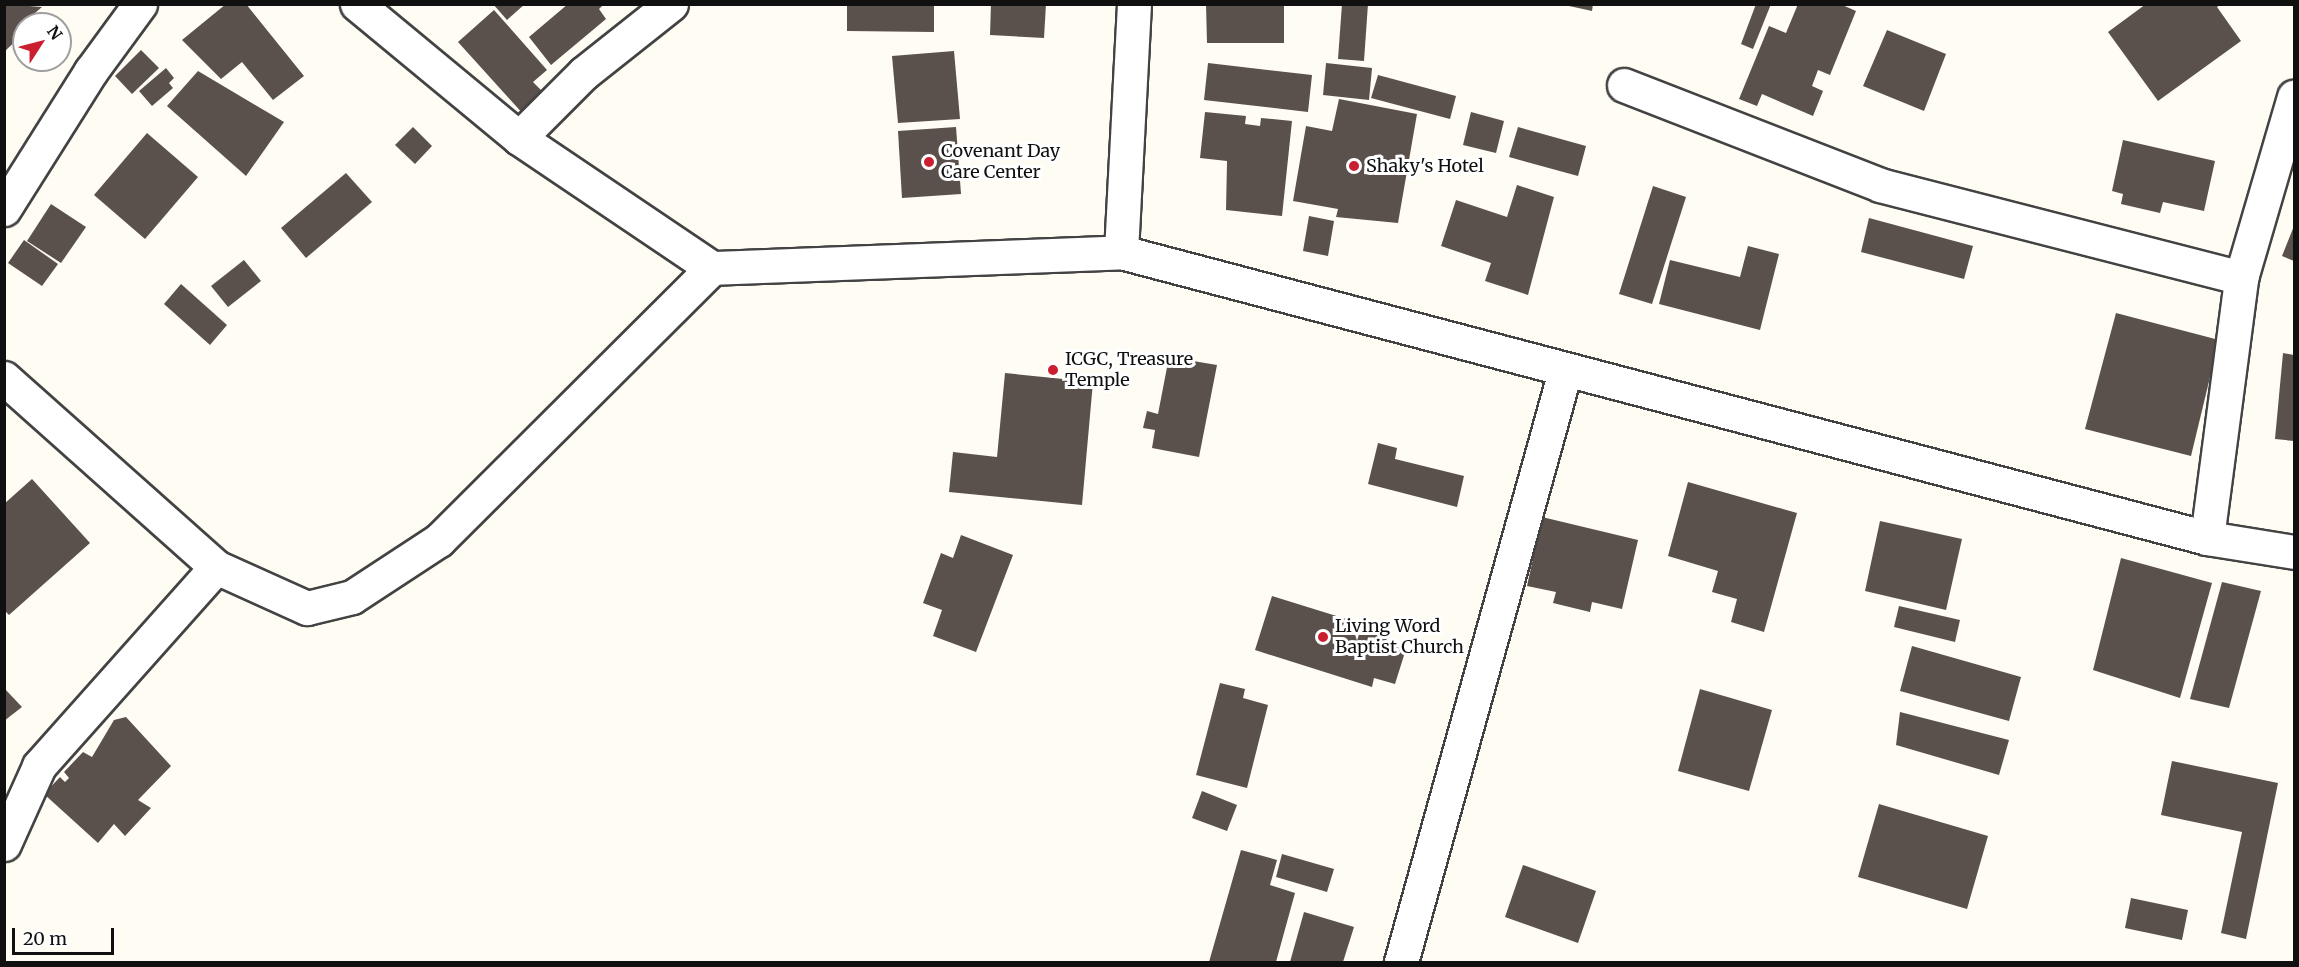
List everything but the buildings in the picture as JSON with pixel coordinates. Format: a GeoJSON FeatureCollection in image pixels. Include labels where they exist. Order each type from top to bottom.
{"type":"FeatureCollection","features":[{"type":"Feature","properties":{"kind":"street"},"geometry":{"type":"LineString","coordinates":[[4,209],[91,71],[140,4]]}},
{"type":"Feature","properties":{"kind":"street"},"geometry":{"type":"LineString","coordinates":[[357,4],[519,138],[712,268],[1121,252],[1565,371],[2207,538],[2295,552]]}},
{"type":"Feature","properties":{"kind":"street"},"geometry":{"type":"LineString","coordinates":[[519,138],[584,73],[671,4]]}},
{"type":"Feature","properties":{"kind":"street"},"geometry":{"type":"LineString","coordinates":[[1121,252],[1134,4]]}},
{"type":"Feature","properties":{"kind":"street"},"geometry":{"type":"LineString","coordinates":[[1624,85],[1880,186],[2241,278]]}},
{"type":"Feature","properties":{"kind":"street"},"geometry":{"type":"LineString","coordinates":[[2207,538],[2241,278],[2295,98]]}},
{"type":"Feature","properties":{"kind":"street"},"geometry":{"type":"LineString","coordinates":[[4,378],[216,567],[307,608],[352,597],[439,540],[501,483],[712,268]]}},
{"type":"Feature","properties":{"kind":"street"},"geometry":{"type":"LineString","coordinates":[[1401,963],[1565,371]]}},
{"type":"Feature","properties":{"kind":"street"},"geometry":{"type":"LineString","coordinates":[[4,844],[39,766],[216,567]]}},
{"type":"Feature","properties":{"kind":"place","name":"Covenant Day Care Center"},"geometry":{"type":"Point","coordinates":[929,162]}},
{"type":"Feature","properties":{"kind":"place","name":"Shaky's Hotel"},"geometry":{"type":"Point","coordinates":[1354,166]}},
{"type":"Feature","properties":{"kind":"place","name":"ICGC, Treasure Temple"},"geometry":{"type":"Point","coordinates":[1053,370]}},
{"type":"Feature","properties":{"kind":"place","name":"Living Word Baptist Church"},"geometry":{"type":"Point","coordinates":[1323,637]}}]}
